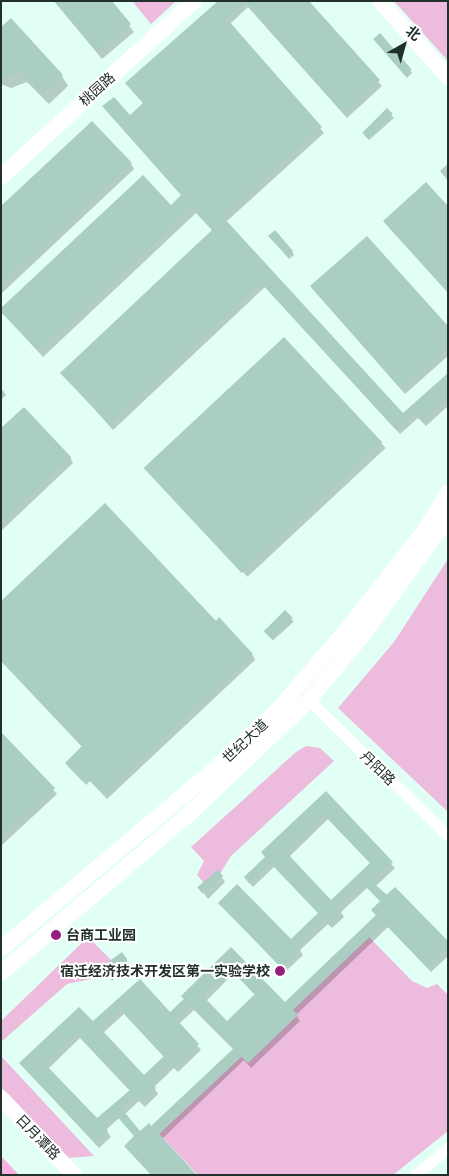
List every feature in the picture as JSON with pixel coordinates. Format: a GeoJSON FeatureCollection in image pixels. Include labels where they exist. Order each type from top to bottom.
{"type":"FeatureCollection","features":[{"type":"Feature","properties":{"kind":"street","name":"桃园路"},"geometry":{"type":"LineString","coordinates":[[1,177],[194,1]]}},
{"type":"Feature","properties":{"kind":"street"},"geometry":{"type":"LineString","coordinates":[[380,1],[448,77]]}},
{"type":"Feature","properties":{"kind":"street","name":"世纪大道"},"geometry":{"type":"LineString","coordinates":[[1,949],[218,766],[277,711],[349,627],[425,530],[448,493]]}},
{"type":"Feature","properties":{"kind":"street","name":"世纪大道"},"geometry":{"type":"LineString","coordinates":[[1,973],[189,814],[309,700],[362,636],[448,518]]}},
{"type":"Feature","properties":{"kind":"street","name":"丹阳路"},"geometry":{"type":"LineString","coordinates":[[309,700],[448,836]]}},
{"type":"Feature","properties":{"kind":"street","name":"日月潭路"},"geometry":{"type":"LineString","coordinates":[[1,1098],[74,1175]]}},
{"type":"Feature","properties":{"kind":"street"},"geometry":{"type":"LineString","coordinates":[[415,1175],[448,1148]]}},
{"type":"Feature","properties":{"kind":"shaded area"},"geometry":{"type":"Polygon","coordinates":[[[132,1],[176,1],[151,24],[132,1]]]}},
{"type":"Feature","properties":{"kind":"shaded area"},"geometry":{"type":"Polygon","coordinates":[[[394,1],[448,1],[448,61],[394,1]]]}},
{"type":"Feature","properties":{"kind":"shaded area"},"geometry":{"type":"Polygon","coordinates":[[[448,559],[448,812],[338,708],[394,642],[448,559]]]}},
{"type":"Feature","properties":{"kind":"shaded area"},"geometry":{"type":"Polygon","coordinates":[[[306,746],[320,748],[334,761],[231,856],[221,872],[206,885],[197,875],[204,861],[191,847],[296,752],[306,746]]]}},
{"type":"Feature","properties":{"kind":"shaded area"},"geometry":{"type":"Polygon","coordinates":[[[88,937],[117,966],[107,976],[67,984],[1,1042],[1,1021],[88,937]]]}},
{"type":"Feature","properties":{"kind":"shaded area"},"geometry":{"type":"Polygon","coordinates":[[[369,937],[412,981],[427,988],[437,984],[448,995],[448,1131],[393,1175],[198,1175],[159,1134],[369,937]]]}},
{"type":"Feature","properties":{"kind":"shaded area"},"geometry":{"type":"Polygon","coordinates":[[[1,1056],[94,1156],[67,1158],[1,1087],[1,1056]]]}},
{"type":"Feature","properties":{"kind":"shaded area"},"geometry":{"type":"Polygon","coordinates":[[[1,1156],[19,1175],[1,1175],[1,1156]]]}},
{"type":"Feature","properties":{"kind":"building"},"geometry":{"type":"Polygon","coordinates":[[[54,1],[112,1],[131,24],[97,52],[54,1]]]}},
{"type":"Feature","properties":{"kind":"building"},"geometry":{"type":"Polygon","coordinates":[[[218,1],[309,1],[380,80],[343,113],[245,2],[227,19],[322,127],[223,217],[403,413],[448,373],[448,398],[422,421],[414,413],[396,430],[261,283],[110,425],[60,373],[212,230],[192,208],[39,352],[1,312],[1,308],[143,175],[171,205],[181,195],[102,106],[114,97],[130,115],[143,103],[125,83],[218,1]]]}},
{"type":"Feature","properties":{"kind":"building"},"geometry":{"type":"Polygon","coordinates":[[[11,18],[63,75],[42,95],[20,72],[1,79],[1,27],[11,18]]]}},
{"type":"Feature","properties":{"kind":"building"},"geometry":{"type":"Polygon","coordinates":[[[380,33],[411,69],[405,75],[373,39],[380,33]]]}},
{"type":"Feature","properties":{"kind":"building"},"geometry":{"type":"Polygon","coordinates":[[[387,108],[393,114],[368,138],[362,133],[387,108]]]}},
{"type":"Feature","properties":{"kind":"building"},"geometry":{"type":"Polygon","coordinates":[[[92,121],[132,163],[1,286],[1,206],[92,121]]]}},
{"type":"Feature","properties":{"kind":"building"},"geometry":{"type":"Polygon","coordinates":[[[426,182],[448,206],[448,292],[383,221],[426,182]]]}},
{"type":"Feature","properties":{"kind":"building"},"geometry":{"type":"Polygon","coordinates":[[[275,230],[293,251],[287,256],[268,236],[275,230]]]}},
{"type":"Feature","properties":{"kind":"building"},"geometry":{"type":"Polygon","coordinates":[[[367,236],[448,326],[448,348],[401,389],[310,286],[367,236]]]}},
{"type":"Feature","properties":{"kind":"building"},"geometry":{"type":"Polygon","coordinates":[[[284,337],[382,442],[242,573],[144,468],[284,337]]]}},
{"type":"Feature","properties":{"kind":"building"},"geometry":{"type":"Polygon","coordinates":[[[24,407],[71,457],[1,523],[1,428],[24,407]]]}},
{"type":"Feature","properties":{"kind":"building"},"geometry":{"type":"Polygon","coordinates":[[[105,503],[216,621],[219,617],[253,654],[104,795],[86,777],[82,781],[65,763],[82,746],[1,661],[1,601],[105,503]]]}},
{"type":"Feature","properties":{"kind":"building"},"geometry":{"type":"Polygon","coordinates":[[[285,610],[293,618],[272,639],[264,631],[285,610]]]}},
{"type":"Feature","properties":{"kind":"building"},"geometry":{"type":"Polygon","coordinates":[[[1,732],[55,788],[1,838],[1,732]]]}},
{"type":"Feature","properties":{"kind":"building"},"geometry":{"type":"Polygon","coordinates":[[[326,791],[393,862],[372,881],[386,895],[395,887],[448,941],[448,948],[428,968],[384,923],[293,1010],[298,1015],[248,1063],[241,1056],[159,1134],[197,1175],[151,1175],[124,1146],[134,1136],[115,1114],[103,1125],[108,1131],[95,1143],[19,1063],[79,1007],[93,1021],[140,979],[170,1012],[184,999],[181,996],[231,947],[285,1002],[376,915],[371,910],[380,901],[363,883],[338,907],[342,911],[329,924],[324,919],[297,945],[301,949],[282,968],[218,903],[237,884],[291,939],[318,913],[271,863],[249,883],[244,877],[265,857],[261,852],[326,791]],[[324,815],[286,852],[331,900],[370,863],[324,815]],[[231,969],[203,996],[227,1021],[255,994],[231,969]],[[190,1005],[176,1019],[199,1044],[174,1068],[170,1064],[151,1082],[156,1088],[141,1102],[135,1096],[122,1109],[140,1131],[149,1123],[151,1126],[234,1048],[190,1005]],[[120,1009],[100,1028],[144,1075],[164,1056],[120,1009]],[[77,1034],[45,1064],[97,1118],[130,1090],[77,1034]]]}},
{"type":"Feature","properties":{"kind":"building"},"geometry":{"type":"Polygon","coordinates":[[[218,870],[223,876],[202,893],[197,887],[218,870]]]}},
{"type":"Feature","properties":{"kind":"building"},"geometry":{"type":"Polygon","coordinates":[[[122,952],[127,959],[105,975],[100,968],[122,952]]]}},
{"type":"Feature","properties":{"kind":"place","name":"台商工业园"},"geometry":{"type":"Point","coordinates":[56,935]}},
{"type":"Feature","properties":{"kind":"place","name":"宿迁经济技术开发区第一实验学校"},"geometry":{"type":"Point","coordinates":[280,971]}}]}
